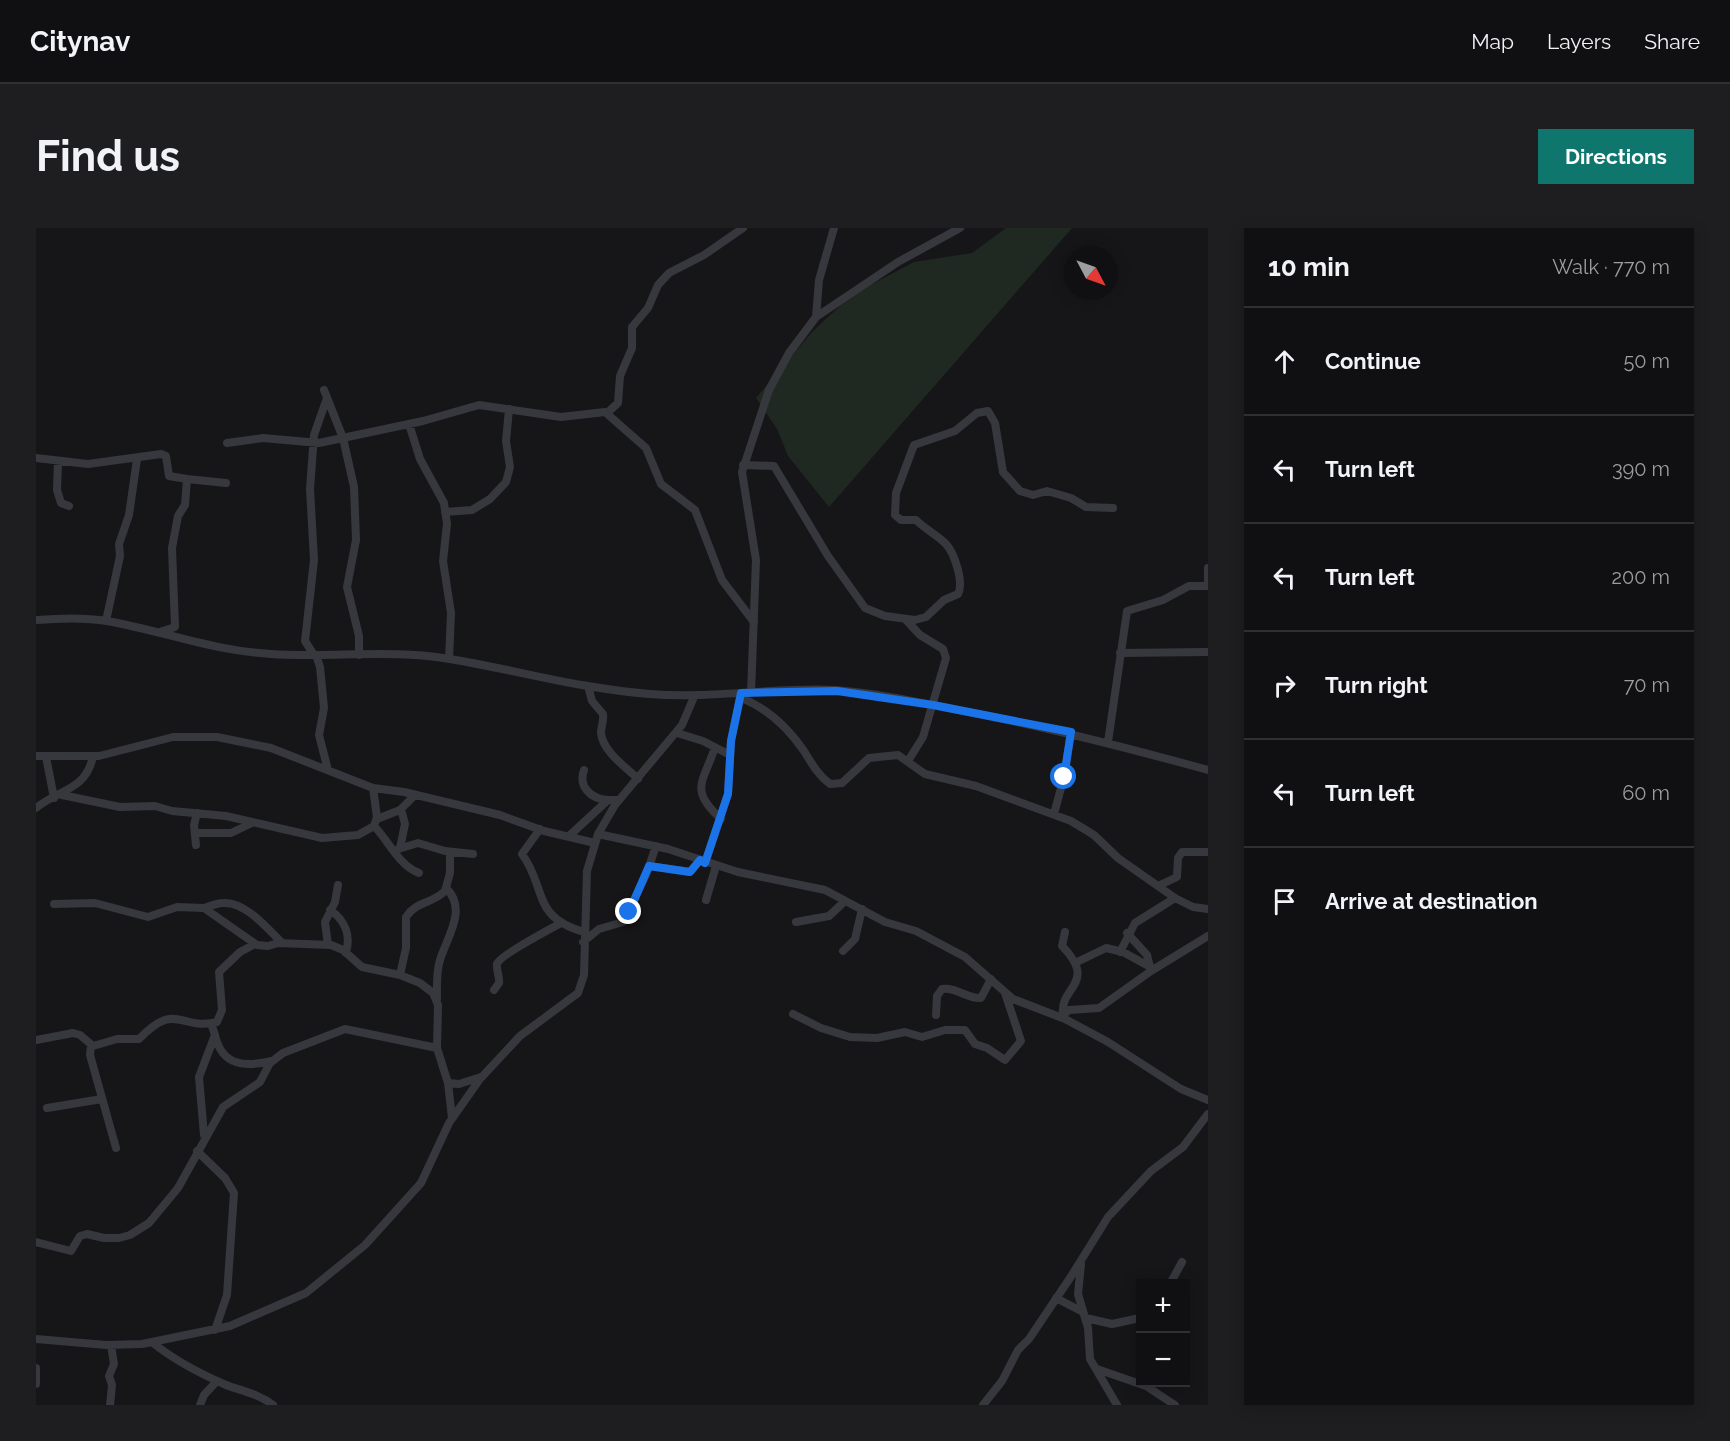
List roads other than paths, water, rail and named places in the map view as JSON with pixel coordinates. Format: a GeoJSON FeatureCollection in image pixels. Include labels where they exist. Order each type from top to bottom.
{"type":"FeatureCollection","features":[{"type":"Feature","properties":{"kind":"street"},"geometry":{"type":"LineString","coordinates":[[607,413],[618,403],[620,376],[632,348],[632,327],[648,308],[658,285],[669,273],[704,255],[743,228]]}},
{"type":"Feature","properties":{"kind":"street"},"geometry":{"type":"LineString","coordinates":[[816,317],[819,280],[834,228]]}},
{"type":"Feature","properties":{"kind":"street"},"geometry":{"type":"LineString","coordinates":[[751,693],[756,560],[742,478],[743,465],[777,371],[816,317],[898,262],[960,228]]}},
{"type":"Feature","properties":{"kind":"street"},"geometry":{"type":"LineString","coordinates":[[328,770],[319,735],[324,708],[321,671],[315,655],[305,641],[314,560],[310,489],[313,444],[326,394],[343,438],[355,501],[356,540],[347,587],[359,636],[359,655]]}},
{"type":"Feature","properties":{"kind":"street"},"geometry":{"type":"LineString","coordinates":[[227,443],[263,438],[313,444],[409,424],[468,406],[486,404],[561,417],[607,413],[646,448],[661,484],[695,510],[722,580],[754,622]]}},
{"type":"Feature","properties":{"kind":"street"},"geometry":{"type":"LineString","coordinates":[[445,512],[472,510],[490,499],[506,482],[510,467],[506,441],[508,409]]}},
{"type":"Feature","properties":{"kind":"street"},"geometry":{"type":"LineString","coordinates":[[912,623],[926,617],[944,600],[955,596],[961,586],[951,552],[944,542],[922,528],[916,520],[901,520],[895,515],[896,493],[914,445],[955,431],[977,413],[988,411],[995,423],[1003,472],[1020,491],[1033,495],[1047,491],[1071,498],[1086,507],[1113,508]]}},
{"type":"Feature","properties":{"kind":"street"},"geometry":{"type":"LineString","coordinates":[[409,424],[415,447],[442,497],[445,512],[447,524],[443,561],[451,613],[449,659]]}},
{"type":"Feature","properties":{"kind":"street"},"geometry":{"type":"LineString","coordinates":[[36,458],[89,464],[164,454],[169,476],[226,483]]}},
{"type":"Feature","properties":{"kind":"street"},"geometry":{"type":"LineString","coordinates":[[106,621],[120,556],[119,544],[129,515],[137,459]]}},
{"type":"Feature","properties":{"kind":"street"},"geometry":{"type":"LineString","coordinates":[[58,461],[57,493],[61,503],[69,506]]}},
{"type":"Feature","properties":{"kind":"street"},"geometry":{"type":"LineString","coordinates":[[743,465],[774,466],[828,556],[860,602],[874,613],[912,623],[945,652],[943,675],[923,737],[908,761]]}},
{"type":"Feature","properties":{"kind":"street"},"geometry":{"type":"LineString","coordinates":[[157,633],[175,627],[172,548],[178,527],[178,516],[185,505],[188,479]]}},
{"type":"Feature","properties":{"kind":"street"},"geometry":{"type":"LineString","coordinates":[[1208,568],[1208,580]]}},
{"type":"Feature","properties":{"kind":"street"},"geometry":{"type":"LineString","coordinates":[[1108,742],[1127,611],[1163,600],[1189,586],[1208,586]]}},
{"type":"Feature","properties":{"kind":"street"},"geometry":{"type":"LineString","coordinates":[[36,620],[78,618],[106,621],[220,649],[272,654],[449,659],[588,686],[648,694],[694,697],[837,691],[933,705],[1071,732],[1208,770]]}},
{"type":"Feature","properties":{"kind":"street"},"geometry":{"type":"LineString","coordinates":[[1120,653],[1208,652]]}},
{"type":"Feature","properties":{"kind":"street"},"geometry":{"type":"LineString","coordinates":[[588,686],[594,704],[603,714],[601,730],[604,742],[618,761],[638,779]]}},
{"type":"Feature","properties":{"kind":"street"},"geometry":{"type":"LineString","coordinates":[[649,866],[690,872],[702,862],[721,819],[729,784],[730,755],[741,695]]}},
{"type":"Feature","properties":{"kind":"street"},"geometry":{"type":"LineString","coordinates":[[741,695],[758,704],[771,715],[792,736],[817,772],[830,784],[842,783],[861,764],[876,756],[898,755],[925,774],[976,786],[1054,814],[1094,835],[1118,858],[1160,885],[1175,898],[1193,907],[1208,909]]}},
{"type":"Feature","properties":{"kind":"street"},"geometry":{"type":"LineString","coordinates":[[36,1339],[111,1345],[153,1343],[215,1330],[306,1293],[365,1245],[421,1183],[452,1118],[482,1077],[520,1036],[578,993],[584,975],[583,942],[587,871],[596,838],[619,800],[676,733],[687,717],[694,697]]}},
{"type":"Feature","properties":{"kind":"street"},"geometry":{"type":"LineString","coordinates":[[1054,814],[1064,777],[1071,732]]}},
{"type":"Feature","properties":{"kind":"street"},"geometry":{"type":"LineString","coordinates":[[676,733],[730,755]]}},
{"type":"Feature","properties":{"kind":"street"},"geometry":{"type":"LineString","coordinates":[[36,756],[93,756],[173,737],[217,737],[271,748],[373,788],[415,795],[514,818],[540,829],[568,836],[656,846],[716,866],[825,890],[889,924],[916,931],[965,957],[1005,992],[1031,1008],[1062,1015],[1182,1089],[1208,1100]]}},
{"type":"Feature","properties":{"kind":"street"},"geometry":{"type":"LineString","coordinates":[[715,747],[700,785],[706,804],[721,819]]}},
{"type":"Feature","properties":{"kind":"street"},"geometry":{"type":"LineString","coordinates":[[36,808],[87,776],[93,756]]}},
{"type":"Feature","properties":{"kind":"street"},"geometry":{"type":"LineString","coordinates":[[46,757],[58,796]]}},
{"type":"Feature","properties":{"kind":"street"},"geometry":{"type":"LineString","coordinates":[[584,770],[582,780],[584,788],[594,796],[619,800]]}},
{"type":"Feature","properties":{"kind":"street"},"geometry":{"type":"LineString","coordinates":[[373,788],[375,822],[397,849],[403,865],[418,873]]}},
{"type":"Feature","properties":{"kind":"street"},"geometry":{"type":"LineString","coordinates":[[58,796],[133,809],[152,806],[226,816],[322,838],[358,835],[375,822],[401,809],[415,795]]}},
{"type":"Feature","properties":{"kind":"street"},"geometry":{"type":"LineString","coordinates":[[568,836],[608,800]]}},
{"type":"Feature","properties":{"kind":"street"},"geometry":{"type":"LineString","coordinates":[[397,849],[405,824],[401,809]]}},
{"type":"Feature","properties":{"kind":"street"},"geometry":{"type":"LineString","coordinates":[[196,845],[197,813]]}},
{"type":"Feature","properties":{"kind":"street"},"geometry":{"type":"LineString","coordinates":[[195,833],[231,833],[252,823]]}},
{"type":"Feature","properties":{"kind":"street"},"geometry":{"type":"LineString","coordinates":[[540,829],[524,847],[522,856],[532,868],[542,903],[561,923],[584,932]]}},
{"type":"Feature","properties":{"kind":"street"},"geometry":{"type":"LineString","coordinates":[[397,849],[418,843],[450,852],[473,854]]}},
{"type":"Feature","properties":{"kind":"street"},"geometry":{"type":"LineString","coordinates":[[583,942],[599,929],[622,923],[656,846]]}},
{"type":"Feature","properties":{"kind":"street"},"geometry":{"type":"LineString","coordinates":[[400,975],[406,948],[408,914],[418,903],[437,898],[446,888],[450,852]]}},
{"type":"Feature","properties":{"kind":"street"},"geometry":{"type":"LineString","coordinates":[[1160,885],[1177,877],[1178,858],[1182,852],[1208,852]]}},
{"type":"Feature","properties":{"kind":"street"},"geometry":{"type":"LineString","coordinates":[[706,900],[716,866]]}},
{"type":"Feature","properties":{"kind":"street"},"geometry":{"type":"LineString","coordinates":[[328,945],[325,928],[338,885]]}},
{"type":"Feature","properties":{"kind":"street"},"geometry":{"type":"LineString","coordinates":[[446,888],[454,898],[456,911],[439,962],[437,1048],[448,1083],[452,1118]]}},
{"type":"Feature","properties":{"kind":"street"},"geometry":{"type":"LineString","coordinates":[[1120,952],[1128,933],[1141,917],[1175,898]]}},
{"type":"Feature","properties":{"kind":"street"},"geometry":{"type":"LineString","coordinates":[[796,922],[829,916],[845,901]]}},
{"type":"Feature","properties":{"kind":"street"},"geometry":{"type":"LineString","coordinates":[[54,904],[95,903],[148,917],[177,907],[204,908],[223,903],[237,905],[255,917],[282,943]]}},
{"type":"Feature","properties":{"kind":"street"},"geometry":{"type":"LineString","coordinates":[[204,908],[255,944],[264,947],[282,943],[328,945],[346,953],[362,967],[400,975],[420,983],[437,999]]}},
{"type":"Feature","properties":{"kind":"street"},"geometry":{"type":"LineString","coordinates":[[843,951],[855,939],[862,909]]}},
{"type":"Feature","properties":{"kind":"street"},"geometry":{"type":"LineString","coordinates":[[330,910],[339,917],[347,930],[346,953]]}},
{"type":"Feature","properties":{"kind":"street"},"geometry":{"type":"LineString","coordinates":[[494,990],[499,983],[497,966],[501,959],[514,948],[561,923]]}},
{"type":"Feature","properties":{"kind":"street"},"geometry":{"type":"LineString","coordinates":[[1062,1015],[1064,1001],[1076,982],[1075,963],[1062,946],[1065,932]]}},
{"type":"Feature","properties":{"kind":"street"},"geometry":{"type":"LineString","coordinates":[[1128,933],[1147,955],[1152,968]]}},
{"type":"Feature","properties":{"kind":"street"},"geometry":{"type":"LineString","coordinates":[[1062,1015],[1081,1008],[1099,1008],[1152,968],[1208,936]]}},
{"type":"Feature","properties":{"kind":"street"},"geometry":{"type":"LineString","coordinates":[[91,1045],[117,1039],[139,1039],[149,1026],[170,1017],[217,1022],[222,1014],[218,975],[220,969],[240,951],[255,944]]}},
{"type":"Feature","properties":{"kind":"street"},"geometry":{"type":"LineString","coordinates":[[1075,963],[1102,949],[1120,952],[1152,968]]}},
{"type":"Feature","properties":{"kind":"street"},"geometry":{"type":"LineString","coordinates":[[936,1015],[937,996],[942,989],[981,998],[991,980]]}},
{"type":"Feature","properties":{"kind":"street"},"geometry":{"type":"LineString","coordinates":[[793,1014],[821,1028],[850,1037],[877,1038],[905,1032],[922,1037],[945,1030],[965,1030],[975,1044],[987,1047],[1005,1060],[1021,1041],[1005,992]]}},
{"type":"Feature","properties":{"kind":"street"},"geometry":{"type":"LineString","coordinates":[[1012,1016],[1031,1008]]}},
{"type":"Feature","properties":{"kind":"street"},"geometry":{"type":"LineString","coordinates":[[211,1023],[220,1050],[233,1062],[252,1066],[272,1061],[286,1051],[345,1029],[437,1048]]}},
{"type":"Feature","properties":{"kind":"street"},"geometry":{"type":"LineString","coordinates":[[36,1040],[73,1033],[80,1035],[91,1045]]}},
{"type":"Feature","properties":{"kind":"street"},"geometry":{"type":"LineString","coordinates":[[203,1139],[200,1077],[215,1035]]}},
{"type":"Feature","properties":{"kind":"street"},"geometry":{"type":"LineString","coordinates":[[91,1045],[90,1055],[116,1148]]}},
{"type":"Feature","properties":{"kind":"street"},"geometry":{"type":"LineString","coordinates":[[36,1242],[71,1251],[80,1236],[87,1234],[104,1238],[130,1235],[148,1223],[172,1197],[223,1107],[260,1082],[272,1061]]}},
{"type":"Feature","properties":{"kind":"street"},"geometry":{"type":"LineString","coordinates":[[448,1083],[459,1084],[482,1077]]}},
{"type":"Feature","properties":{"kind":"street"},"geometry":{"type":"LineString","coordinates":[[47,1108],[102,1099]]}},
{"type":"Feature","properties":{"kind":"street"},"geometry":{"type":"LineString","coordinates":[[983,1405],[1002,1382],[1018,1350],[1029,1339],[1116,1208],[1160,1162],[1183,1147],[1208,1114]]}},
{"type":"Feature","properties":{"kind":"street"},"geometry":{"type":"LineString","coordinates":[[197,1151],[220,1173],[234,1193],[227,1295],[215,1330]]}},
{"type":"Feature","properties":{"kind":"street"},"geometry":{"type":"LineString","coordinates":[[1081,1260],[1078,1294],[1089,1336],[1088,1354],[1117,1405]]}},
{"type":"Feature","properties":{"kind":"street"},"geometry":{"type":"LineString","coordinates":[[1173,1279],[1182,1262]]}},
{"type":"Feature","properties":{"kind":"street"},"geometry":{"type":"LineString","coordinates":[[1056,1298],[1084,1315],[1112,1324],[1136,1319]]}},
{"type":"Feature","properties":{"kind":"street"},"geometry":{"type":"LineString","coordinates":[[153,1343],[171,1357],[217,1381],[252,1394],[273,1405]]}},
{"type":"Feature","properties":{"kind":"street"},"geometry":{"type":"LineString","coordinates":[[110,1405],[112,1385],[109,1376],[114,1361],[111,1345]]}},
{"type":"Feature","properties":{"kind":"street"},"geometry":{"type":"LineString","coordinates":[[36,1368],[36,1384]]}},
{"type":"Feature","properties":{"kind":"street"},"geometry":{"type":"LineString","coordinates":[[1095,1368],[1146,1386],[1174,1405]]}},
{"type":"Feature","properties":{"kind":"street"},"geometry":{"type":"LineString","coordinates":[[200,1405],[204,1395],[217,1381]]}},
{"type":"Feature","properties":{"kind":"street"},"geometry":{"type":"LineString","coordinates":[[252,1394],[260,1405]]}}]}
